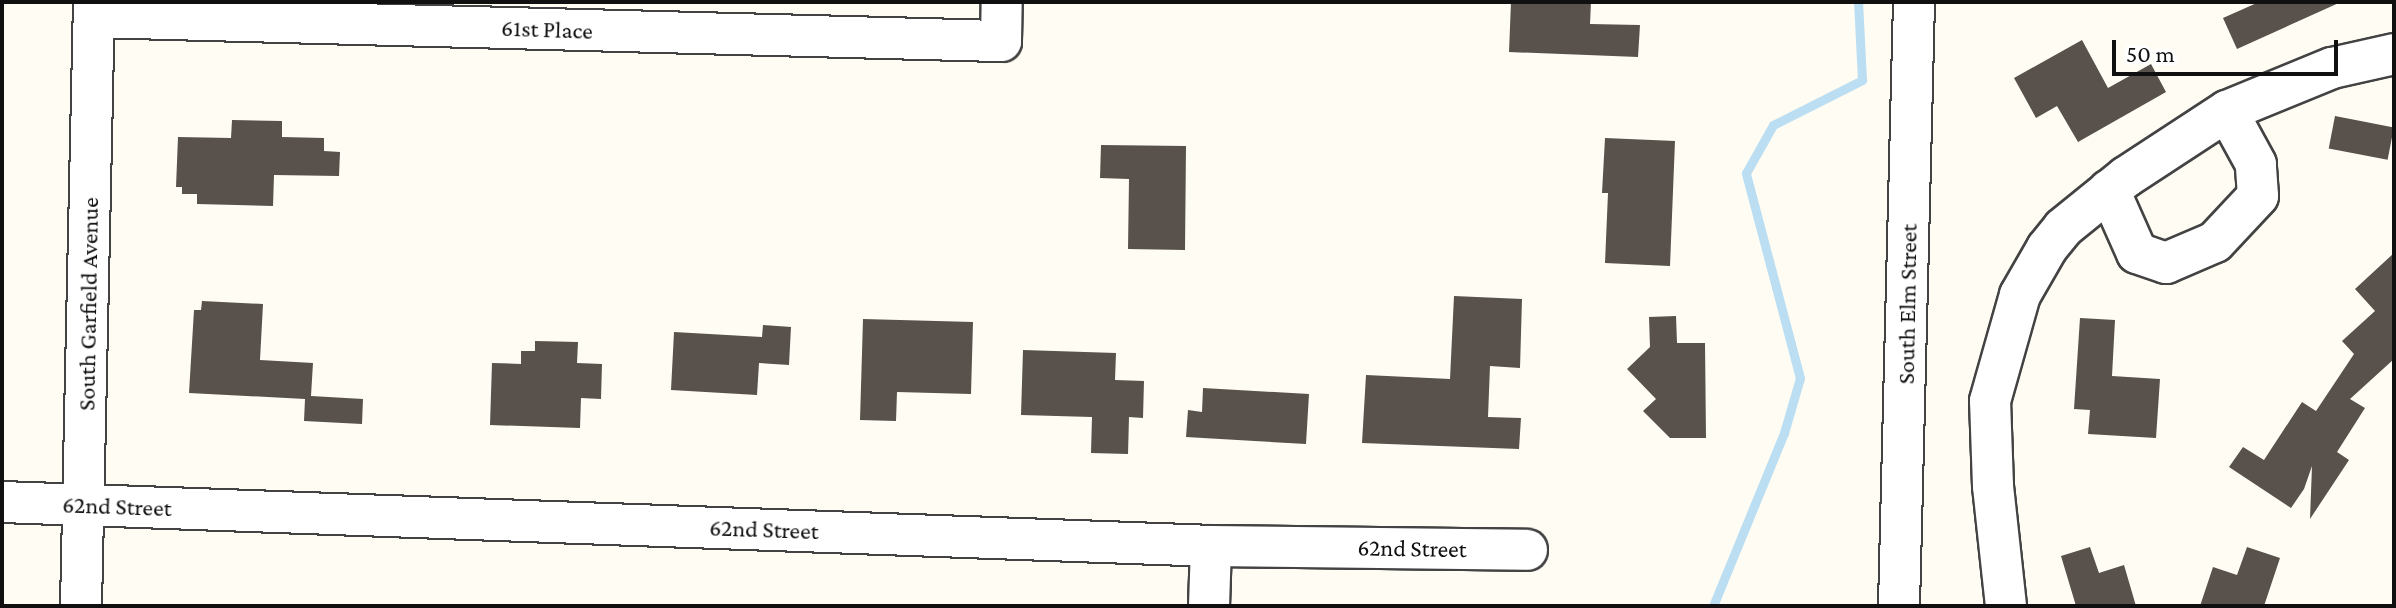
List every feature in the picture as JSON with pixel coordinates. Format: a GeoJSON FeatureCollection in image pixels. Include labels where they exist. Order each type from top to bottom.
{"type":"FeatureCollection","features":[{"type":"Feature","properties":{"kind":"street","name":"61st Place"},"geometry":{"type":"LineString","coordinates":[[94,10],[1001,41],[1002,2]]}},
{"type":"Feature","properties":{"kind":"street","name":"South Elm Street"},"geometry":{"type":"LineString","coordinates":[[1899,606],[1914,2]]}},
{"type":"Feature","properties":{"kind":"street","name":"South Garfield Avenue"},"geometry":{"type":"LineString","coordinates":[[81,606],[94,10]]}},
{"type":"Feature","properties":{"kind":"street"},"geometry":{"type":"LineString","coordinates":[[2006,606],[1993,486],[1990,401],[2020,295],[2047,248],[2063,228],[2109,190],[2163,150],[2227,111],[2332,68],[2394,54]]}},
{"type":"Feature","properties":{"kind":"street"},"geometry":{"type":"LineString","coordinates":[[2109,190],[2137,253],[2166,263],[2215,242],[2258,196],[2256,164],[2227,111]]}},
{"type":"Feature","properties":{"kind":"street","name":"62nd Street"},"geometry":{"type":"LineString","coordinates":[[2,502],[1211,546],[1527,550]]}},
{"type":"Feature","properties":{"kind":"street"},"geometry":{"type":"LineString","coordinates":[[1209,606],[1211,546]]}},
{"type":"Feature","properties":{"kind":"building"},"geometry":{"type":"Polygon","coordinates":[[[1511,2],[1591,2],[1590,24],[1640,25],[1638,57],[1509,52],[1511,2]]]}},
{"type":"Feature","properties":{"kind":"building"},"geometry":{"type":"Polygon","coordinates":[[[2259,2],[2341,2],[2237,49],[2223,18],[2259,2]]]}},
{"type":"Feature","properties":{"kind":"building"},"geometry":{"type":"Polygon","coordinates":[[[2082,40],[2108,88],[2151,64],[2166,92],[2078,142],[2057,106],[2036,118],[2014,78],[2082,40]]]}},
{"type":"Feature","properties":{"kind":"building"},"geometry":{"type":"Polygon","coordinates":[[[2335,116],[2394,127],[2388,160],[2329,148],[2335,116]]]}},
{"type":"Feature","properties":{"kind":"building"},"geometry":{"type":"Polygon","coordinates":[[[232,120],[282,121],[282,137],[324,138],[324,151],[340,152],[339,176],[274,175],[273,206],[197,204],[197,194],[182,194],[182,187],[176,187],[178,137],[231,138],[232,120]]]}},
{"type":"Feature","properties":{"kind":"building"},"geometry":{"type":"Polygon","coordinates":[[[1605,138],[1675,141],[1670,266],[1605,263],[1608,193],[1602,193],[1605,138]]]}},
{"type":"Feature","properties":{"kind":"building"},"geometry":{"type":"Polygon","coordinates":[[[1101,145],[1186,146],[1185,250],[1128,249],[1129,179],[1100,178],[1101,145]]]}},
{"type":"Feature","properties":{"kind":"building"},"geometry":{"type":"Polygon","coordinates":[[[2394,253],[2394,359],[2350,399],[2365,408],[2337,452],[2349,460],[2310,519],[2312,466],[2304,489],[2291,508],[2229,467],[2243,447],[2264,460],[2302,402],[2316,411],[2354,354],[2342,341],[2375,311],[2355,289],[2394,253]]]}},
{"type":"Feature","properties":{"kind":"building"},"geometry":{"type":"Polygon","coordinates":[[[1454,296],[1522,299],[1520,368],[1490,366],[1488,417],[1521,418],[1519,449],[1362,443],[1366,375],[1450,379],[1454,296]]]}},
{"type":"Feature","properties":{"kind":"building"},"geometry":{"type":"Polygon","coordinates":[[[202,301],[263,304],[260,360],[313,363],[311,396],[363,399],[362,424],[304,421],[305,399],[189,393],[194,310],[201,310],[202,301]]]}},
{"type":"Feature","properties":{"kind":"building"},"geometry":{"type":"Polygon","coordinates":[[[1676,316],[1677,343],[1705,343],[1706,438],[1670,438],[1643,411],[1656,399],[1627,369],[1650,347],[1649,317],[1676,316]]]}},
{"type":"Feature","properties":{"kind":"building"},"geometry":{"type":"Polygon","coordinates":[[[2080,318],[2115,320],[2112,376],[2160,379],[2156,438],[2088,434],[2090,410],[2074,409],[2080,318]]]}},
{"type":"Feature","properties":{"kind":"building"},"geometry":{"type":"Polygon","coordinates":[[[863,319],[973,322],[971,394],[897,392],[896,421],[860,420],[863,319]]]}},
{"type":"Feature","properties":{"kind":"building"},"geometry":{"type":"Polygon","coordinates":[[[763,325],[791,327],[789,365],[759,363],[757,395],[671,390],[674,332],[762,337],[763,325]]]}},
{"type":"Feature","properties":{"kind":"building"},"geometry":{"type":"Polygon","coordinates":[[[535,341],[578,342],[577,363],[602,364],[601,399],[581,398],[580,428],[490,425],[492,363],[521,364],[521,351],[535,351],[535,341]]]}},
{"type":"Feature","properties":{"kind":"building"},"geometry":{"type":"Polygon","coordinates":[[[1023,350],[1116,353],[1115,380],[1144,381],[1143,418],[1129,417],[1128,454],[1091,453],[1092,417],[1021,415],[1023,350]]]}},
{"type":"Feature","properties":{"kind":"building"},"geometry":{"type":"Polygon","coordinates":[[[1203,388],[1309,394],[1306,444],[1186,437],[1188,410],[1202,412],[1203,388]]]}},
{"type":"Feature","properties":{"kind":"building"},"geometry":{"type":"Polygon","coordinates":[[[2090,547],[2099,573],[2124,565],[2136,606],[2076,606],[2061,556],[2090,547]]]}},
{"type":"Feature","properties":{"kind":"building"},"geometry":{"type":"Polygon","coordinates":[[[2247,547],[2280,558],[2264,606],[2200,606],[2213,567],[2237,575],[2247,547]]]}},
{"type":"Feature","properties":{"kind":"waterway"},"geometry":{"type":"LineString","coordinates":[[1713,606],[1784,433],[1800,378],[1746,173],[1773,125],[1862,80],[1858,2]]}}]}
